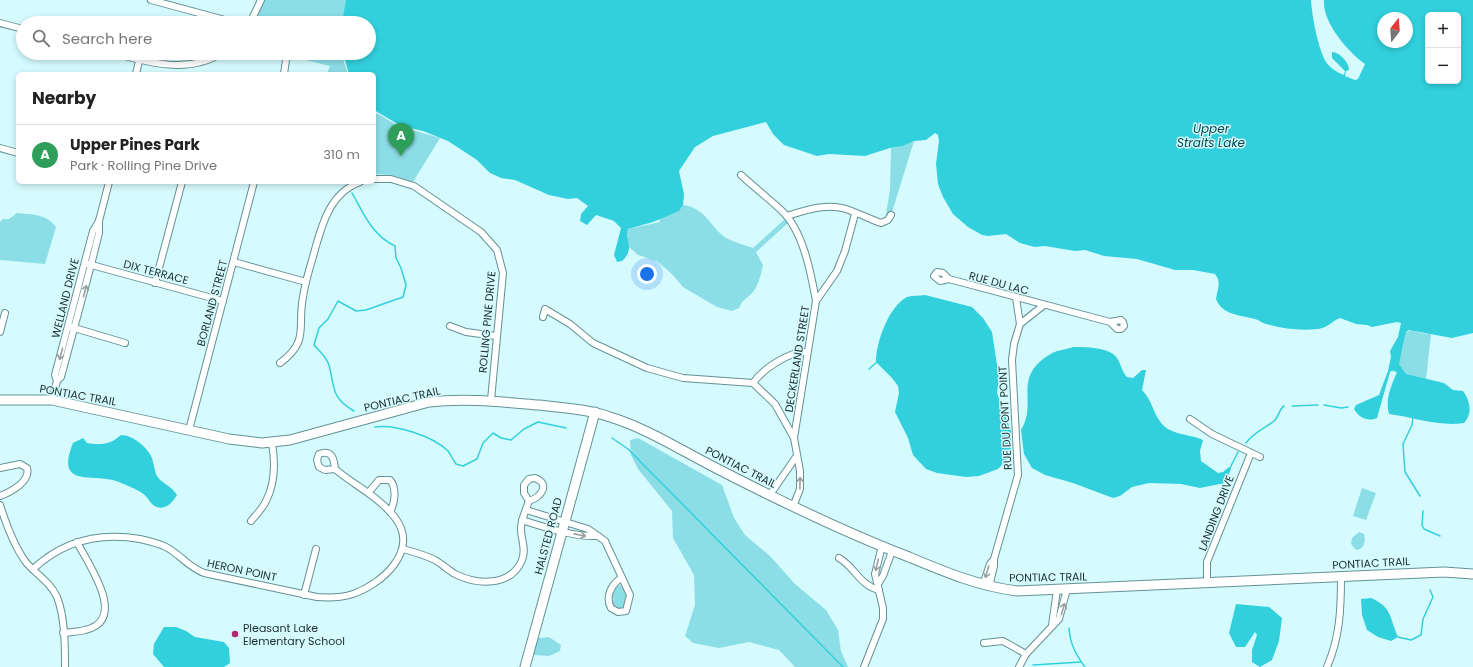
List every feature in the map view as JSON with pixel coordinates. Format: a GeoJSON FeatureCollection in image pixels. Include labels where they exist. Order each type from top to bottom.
{"type":"FeatureCollection","features":[{"type":"Feature","properties":{"kind":"main road","name":"PONTIAC TRAIL"},"geometry":{"type":"LineString","coordinates":[[0,400],[52,400],[249,442],[272,442],[295,439],[429,402],[450,400],[490,400],[595,412],[634,426],[769,496],[892,551],[963,579],[986,586],[1017,591],[1444,572],[1473,574]]}},
{"type":"Feature","properties":{"kind":"main road","name":"HALSTED ROAD"},"geometry":{"type":"LineString","coordinates":[[525,667],[595,412]]}},
{"type":"Feature","properties":{"kind":"street"},"geometry":{"type":"LineString","coordinates":[[151,0],[210,16]]}},
{"type":"Feature","properties":{"kind":"street"},"geometry":{"type":"LineString","coordinates":[[254,16],[261,0]]}},
{"type":"Feature","properties":{"kind":"street"},"geometry":{"type":"LineString","coordinates":[[0,23],[16,26]]}},
{"type":"Feature","properties":{"kind":"street"},"geometry":{"type":"LineString","coordinates":[[136,60],[162,65],[188,64],[206,60]]}},
{"type":"Feature","properties":{"kind":"street"},"geometry":{"type":"LineString","coordinates":[[284,72],[286,60]]}},
{"type":"Feature","properties":{"kind":"street"},"geometry":{"type":"LineString","coordinates":[[136,72],[139,61]]}},
{"type":"Feature","properties":{"kind":"street"},"geometry":{"type":"LineString","coordinates":[[0,148],[16,152]]}},
{"type":"Feature","properties":{"kind":"street"},"geometry":{"type":"LineString","coordinates":[[741,175],[787,216],[802,246],[810,267],[816,302]]}},
{"type":"Feature","properties":{"kind":"street","name":"ROLLING PINE DRIVE"},"geometry":{"type":"LineString","coordinates":[[376,179],[392,179],[414,186],[490,240],[497,250],[503,273],[490,400]]}},
{"type":"Feature","properties":{"kind":"street","name":"WELLAND DRIVE"},"geometry":{"type":"LineString","coordinates":[[57,381],[55,375],[84,263],[108,184]]}},
{"type":"Feature","properties":{"kind":"street"},"geometry":{"type":"LineString","coordinates":[[155,282],[181,184]]}},
{"type":"Feature","properties":{"kind":"street","name":"BORLAND STREET"},"geometry":{"type":"LineString","coordinates":[[189,430],[254,184]]}},
{"type":"Feature","properties":{"kind":"street"},"geometry":{"type":"LineString","coordinates":[[280,363],[293,353],[299,339],[302,327],[302,299],[327,212],[342,192],[356,184]]}},
{"type":"Feature","properties":{"kind":"street"},"geometry":{"type":"LineString","coordinates":[[787,216],[805,210],[828,206],[842,208],[881,223],[888,220],[891,215]]}},
{"type":"Feature","properties":{"kind":"street","name":"DECKERLAND STREET"},"geometry":{"type":"LineString","coordinates":[[793,507],[800,489],[800,471],[796,457],[794,438],[816,302],[837,271],[845,251],[855,214]]}},
{"type":"Feature","properties":{"kind":"street","name":"WELLAND DRIVE"},"geometry":{"type":"LineString","coordinates":[[52,400],[57,381],[61,377],[75,328],[99,233],[98,221]]}},
{"type":"Feature","properties":{"kind":"street"},"geometry":{"type":"LineString","coordinates":[[234,262],[306,282]]}},
{"type":"Feature","properties":{"kind":"street","name":"DIX TERRACE"},"geometry":{"type":"LineString","coordinates":[[84,263],[223,301]]}},
{"type":"Feature","properties":{"kind":"street","name":"RUE DU LAC"},"geometry":{"type":"LineString","coordinates":[[949,279],[1110,322]]}},
{"type":"Feature","properties":{"kind":"street","name":"RUE DU PONT POINT"},"geometry":{"type":"LineString","coordinates":[[986,586],[994,566],[994,560],[1018,475],[1012,360],[1014,344],[1020,324],[1016,298]]}},
{"type":"Feature","properties":{"kind":"street"},"geometry":{"type":"LineString","coordinates":[[1020,324],[1044,305]]}},
{"type":"Feature","properties":{"kind":"street"},"geometry":{"type":"LineString","coordinates":[[543,317],[545,309],[570,324],[593,343],[647,368],[683,378],[753,383],[775,404],[794,438]]}},
{"type":"Feature","properties":{"kind":"street"},"geometry":{"type":"LineString","coordinates":[[0,332],[5,313]]}},
{"type":"Feature","properties":{"kind":"street"},"geometry":{"type":"LineString","coordinates":[[68,326],[125,343]]}},
{"type":"Feature","properties":{"kind":"street"},"geometry":{"type":"LineString","coordinates":[[450,326],[466,332],[496,336]]}},
{"type":"Feature","properties":{"kind":"street"},"geometry":{"type":"LineString","coordinates":[[753,383],[763,372],[781,360],[796,353],[807,352]]}},
{"type":"Feature","properties":{"kind":"street"},"geometry":{"type":"LineString","coordinates":[[1190,419],[1212,434],[1260,457]]}},
{"type":"Feature","properties":{"kind":"street"},"geometry":{"type":"LineString","coordinates":[[251,521],[266,501],[271,484],[274,462],[272,442]]}},
{"type":"Feature","properties":{"kind":"street","name":"LANDING DRIVE"},"geometry":{"type":"LineString","coordinates":[[1207,582],[1207,562],[1251,453]]}},
{"type":"Feature","properties":{"kind":"street"},"geometry":{"type":"LineString","coordinates":[[769,496],[796,457]]}},
{"type":"Feature","properties":{"kind":"street"},"geometry":{"type":"LineString","coordinates":[[0,468],[20,464],[27,468],[29,473],[26,479],[0,496]]}},
{"type":"Feature","properties":{"kind":"street"},"geometry":{"type":"LineString","coordinates":[[335,469],[369,492],[397,520],[402,531],[403,549],[434,560],[456,574],[495,582],[506,579],[522,560],[524,549],[521,530],[522,520],[529,501]]}},
{"type":"Feature","properties":{"kind":"street"},"geometry":{"type":"LineString","coordinates":[[369,492],[379,480],[390,480],[394,494],[390,512]]}},
{"type":"Feature","properties":{"kind":"street"},"geometry":{"type":"LineString","coordinates":[[0,504],[15,543],[25,561],[51,587],[57,598],[61,613],[65,667]]}},
{"type":"Feature","properties":{"kind":"street"},"geometry":{"type":"LineString","coordinates":[[526,510],[563,527],[588,536],[598,536]]}},
{"type":"Feature","properties":{"kind":"street"},"geometry":{"type":"LineString","coordinates":[[522,520],[563,527],[588,529],[605,541],[631,599],[626,611],[618,612],[611,608],[609,599],[612,587],[621,578]]}},
{"type":"Feature","properties":{"kind":"street","name":"HERON POINT"},"geometry":{"type":"LineString","coordinates":[[33,569],[51,554],[77,542],[97,537],[117,536],[153,542],[167,547],[192,569],[204,573],[304,595],[336,598],[355,593],[374,584],[387,573],[400,558],[403,549]]}},
{"type":"Feature","properties":{"kind":"street"},"geometry":{"type":"LineString","coordinates":[[63,632],[85,630],[94,626],[102,618],[106,608],[104,595],[77,542]]}},
{"type":"Feature","properties":{"kind":"street"},"geometry":{"type":"LineString","coordinates":[[864,667],[883,619],[883,608],[875,574],[882,546]]}},
{"type":"Feature","properties":{"kind":"street"},"geometry":{"type":"LineString","coordinates":[[304,595],[316,549]]}},
{"type":"Feature","properties":{"kind":"street"},"geometry":{"type":"LineString","coordinates":[[879,587],[892,551]]}},
{"type":"Feature","properties":{"kind":"street"},"geometry":{"type":"LineString","coordinates":[[839,558],[850,566],[864,584],[879,587]]}},
{"type":"Feature","properties":{"kind":"street"},"geometry":{"type":"LineString","coordinates":[[1327,667],[1332,655],[1339,627],[1341,577]]}},
{"type":"Feature","properties":{"kind":"street"},"geometry":{"type":"LineString","coordinates":[[1019,667],[1026,654],[1061,616],[1067,589]]}},
{"type":"Feature","properties":{"kind":"street"},"geometry":{"type":"LineString","coordinates":[[1052,625],[1057,590]]}},
{"type":"Feature","properties":{"kind":"street"},"geometry":{"type":"LineString","coordinates":[[984,643],[1003,641],[1026,654]]}},
{"type":"Feature","properties":{"kind":"shaded area"},"geometry":{"type":"Polygon","coordinates":[[[263,0],[349,0],[344,16],[258,16],[263,0]]]}},
{"type":"Feature","properties":{"kind":"shaded area"},"geometry":{"type":"Polygon","coordinates":[[[306,60],[343,60],[347,72],[328,72],[330,66],[306,60]]]}},
{"type":"Feature","properties":{"kind":"shaded area"},"geometry":{"type":"Polygon","coordinates":[[[376,114],[398,126],[440,138],[413,182],[392,175],[376,174],[376,114]]]}},
{"type":"Feature","properties":{"kind":"shaded area"},"geometry":{"type":"Polygon","coordinates":[[[914,141],[889,222],[885,221],[890,189],[891,148],[903,146],[914,141]]]}},
{"type":"Feature","properties":{"kind":"shaded area"},"geometry":{"type":"Polygon","coordinates":[[[683,205],[697,210],[726,238],[753,248],[785,219],[788,223],[756,252],[763,265],[760,279],[753,292],[744,300],[739,308],[732,311],[717,307],[683,287],[672,274],[657,261],[638,255],[629,247],[628,229],[660,222],[659,219],[675,212],[683,205]]]}},
{"type":"Feature","properties":{"kind":"shaded area"},"geometry":{"type":"Polygon","coordinates":[[[17,213],[43,217],[52,222],[56,227],[45,264],[0,260],[0,222],[3,219],[9,219],[17,213]]]}},
{"type":"Feature","properties":{"kind":"shaded area"},"geometry":{"type":"Polygon","coordinates":[[[1412,330],[1431,334],[1426,379],[1391,371],[1402,352],[1406,332],[1412,330]]]}},
{"type":"Feature","properties":{"kind":"shaded area"},"geometry":{"type":"Polygon","coordinates":[[[638,438],[722,485],[734,518],[745,535],[770,556],[795,584],[826,610],[838,630],[841,651],[848,667],[795,667],[779,650],[749,642],[719,648],[693,643],[685,636],[695,605],[694,575],[673,538],[672,511],[638,469],[631,455],[630,440],[638,438]]]}},
{"type":"Feature","properties":{"kind":"shaded area"},"geometry":{"type":"Polygon","coordinates":[[[1362,488],[1376,493],[1366,520],[1353,516],[1362,488]]]}},
{"type":"Feature","properties":{"kind":"shaded area"},"geometry":{"type":"Polygon","coordinates":[[[1359,532],[1364,534],[1365,539],[1363,547],[1356,550],[1351,544],[1352,538],[1359,532]]]}},
{"type":"Feature","properties":{"kind":"shaded area"},"geometry":{"type":"Polygon","coordinates":[[[620,585],[627,598],[625,607],[620,609],[613,606],[613,590],[620,585]]]}},
{"type":"Feature","properties":{"kind":"shaded area"},"geometry":{"type":"Polygon","coordinates":[[[549,637],[561,645],[560,651],[549,656],[533,655],[538,638],[549,637]]]}},
{"type":"Feature","properties":{"kind":"water","name":"Upper Straits Lake"},"geometry":{"type":"Polygon","coordinates":[[[346,0],[1311,0],[1320,49],[1326,62],[1334,70],[1344,75],[1345,71],[1332,58],[1332,52],[1335,52],[1349,67],[1349,70],[1346,71],[1345,76],[1355,80],[1358,79],[1365,64],[1351,52],[1337,36],[1327,18],[1324,9],[1324,0],[1473,0],[1473,333],[1452,338],[1409,330],[1406,332],[1399,364],[1406,374],[1444,383],[1453,390],[1463,391],[1470,407],[1469,415],[1464,423],[1446,424],[1389,414],[1388,398],[1397,372],[1393,370],[1390,372],[1377,418],[1370,420],[1361,417],[1356,412],[1354,409],[1356,405],[1379,395],[1388,371],[1391,357],[1390,351],[1398,337],[1401,323],[1397,322],[1372,327],[1356,324],[1340,318],[1325,327],[1318,329],[1298,330],[1279,327],[1265,324],[1255,319],[1232,314],[1223,308],[1216,299],[1219,283],[1215,274],[1193,270],[1175,270],[1137,259],[1104,256],[1085,250],[1075,251],[1045,246],[1035,247],[1020,243],[1006,234],[988,236],[982,235],[968,227],[953,214],[943,197],[938,184],[936,164],[939,141],[938,135],[935,133],[926,140],[914,141],[903,146],[890,148],[865,156],[829,154],[817,156],[784,145],[773,134],[766,122],[713,136],[695,147],[679,171],[684,194],[683,205],[679,211],[653,222],[628,229],[628,252],[622,261],[617,262],[614,255],[621,228],[614,221],[596,215],[587,225],[580,221],[581,214],[588,206],[577,198],[568,199],[549,195],[515,180],[501,178],[490,173],[477,160],[448,141],[423,131],[401,126],[376,111],[376,72],[348,72],[345,60],[376,60],[376,16],[343,16],[346,0]]]}},
{"type":"Feature","properties":{"kind":"water"},"geometry":{"type":"Polygon","coordinates":[[[925,295],[972,307],[983,318],[992,332],[999,378],[997,393],[1011,431],[1011,449],[1009,457],[998,469],[979,476],[966,477],[937,473],[926,469],[913,455],[908,438],[895,412],[899,393],[898,386],[876,362],[878,345],[889,316],[900,302],[907,297],[925,295]]]}},
{"type":"Feature","properties":{"kind":"water"},"geometry":{"type":"Polygon","coordinates":[[[1073,347],[1097,348],[1114,354],[1127,377],[1133,378],[1142,370],[1146,370],[1142,390],[1159,420],[1173,432],[1203,440],[1200,451],[1201,461],[1218,473],[1223,472],[1229,467],[1231,469],[1225,483],[1200,488],[1181,484],[1149,483],[1132,487],[1120,496],[1113,498],[1073,483],[1045,475],[1032,468],[1024,454],[1021,430],[1026,420],[1028,381],[1031,372],[1038,364],[1052,353],[1073,347]]]}},
{"type":"Feature","properties":{"kind":"water"},"geometry":{"type":"Polygon","coordinates":[[[121,435],[134,439],[149,452],[157,476],[177,495],[169,505],[160,508],[157,507],[144,494],[131,487],[109,479],[80,476],[73,473],[69,468],[69,458],[73,443],[83,438],[87,443],[105,444],[113,441],[121,435]]]}},
{"type":"Feature","properties":{"kind":"water"},"geometry":{"type":"Polygon","coordinates":[[[1371,598],[1387,609],[1398,637],[1391,641],[1378,637],[1367,630],[1362,615],[1361,599],[1371,598]]]}},
{"type":"Feature","properties":{"kind":"water"},"geometry":{"type":"Polygon","coordinates":[[[1236,604],[1269,607],[1282,618],[1279,641],[1272,660],[1260,667],[1252,662],[1252,650],[1257,635],[1255,632],[1245,647],[1236,647],[1229,633],[1236,604]]]}},
{"type":"Feature","properties":{"kind":"water"},"geometry":{"type":"Polygon","coordinates":[[[164,627],[176,627],[195,637],[224,642],[229,648],[230,663],[224,667],[164,667],[153,654],[154,644],[164,627]]]}},
{"type":"Feature","properties":{"kind":"waterway"},"geometry":{"type":"LineString","coordinates":[[352,193],[374,230],[395,246],[396,258],[401,268],[406,285],[403,297],[366,310],[356,311],[338,301],[328,319],[319,328],[314,345],[328,362],[333,386],[337,396],[346,406],[354,411]]}},
{"type":"Feature","properties":{"kind":"waterway"},"geometry":{"type":"LineString","coordinates":[[869,369],[877,362]]}},
{"type":"Feature","properties":{"kind":"waterway"},"geometry":{"type":"LineString","coordinates":[[1292,406],[1318,405]]}},
{"type":"Feature","properties":{"kind":"waterway"},"geometry":{"type":"LineString","coordinates":[[1324,405],[1341,408],[1348,407]]}},
{"type":"Feature","properties":{"kind":"waterway"},"geometry":{"type":"LineString","coordinates":[[1246,443],[1256,433],[1274,421],[1284,406]]}},
{"type":"Feature","properties":{"kind":"waterway"},"geometry":{"type":"LineString","coordinates":[[1413,417],[1412,425],[1403,444],[1405,472],[1420,496]]}},
{"type":"Feature","properties":{"kind":"waterway"},"geometry":{"type":"LineString","coordinates":[[375,427],[393,427],[424,436],[433,440],[448,451],[456,464],[463,466],[477,459],[483,443],[493,433],[501,438],[511,440],[524,429],[538,422],[566,428]]}},
{"type":"Feature","properties":{"kind":"waterway"},"geometry":{"type":"LineString","coordinates":[[612,438],[628,449],[843,667]]}},
{"type":"Feature","properties":{"kind":"waterway"},"geometry":{"type":"LineString","coordinates":[[1230,468],[1238,452]]}},
{"type":"Feature","properties":{"kind":"waterway"},"geometry":{"type":"LineString","coordinates":[[1423,511],[1422,525],[1424,529],[1440,536]]}},
{"type":"Feature","properties":{"kind":"waterway"},"geometry":{"type":"LineString","coordinates":[[1398,637],[1411,640],[1421,635],[1423,619],[1433,597],[1430,590]]}},
{"type":"Feature","properties":{"kind":"waterway"},"geometry":{"type":"LineString","coordinates":[[1069,628],[1074,649],[1085,667]]}},
{"type":"Feature","properties":{"kind":"waterway"},"geometry":{"type":"LineString","coordinates":[[1033,665],[1081,662]]}},
{"type":"Feature","properties":{"kind":"place","name":"Upper Pines Park"},"geometry":{"type":"Point","coordinates":[401,156]}},
{"type":"Feature","properties":{"kind":"place","name":"Pleasant Lake Elementary School"},"geometry":{"type":"Point","coordinates":[235,634]}}]}
